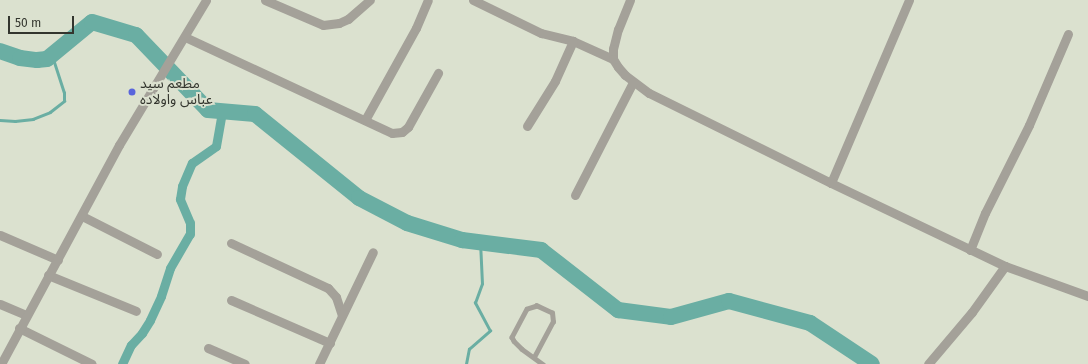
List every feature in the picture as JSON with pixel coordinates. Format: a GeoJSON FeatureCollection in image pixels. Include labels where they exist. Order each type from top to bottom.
{"type":"FeatureCollection","features":[{"type":"Feature","properties":{"kind":"street"},"geometry":{"type":"LineString","coordinates":[[1,364],[26,315],[58,260],[119,145],[170,63],[206,0]]}},
{"type":"Feature","properties":{"kind":"street"},"geometry":{"type":"LineString","coordinates":[[265,0],[323,25],[339,23],[348,19],[370,0]]}},
{"type":"Feature","properties":{"kind":"street"},"geometry":{"type":"LineString","coordinates":[[365,120],[416,28],[428,0]]}},
{"type":"Feature","properties":{"kind":"street"},"geometry":{"type":"LineString","coordinates":[[473,0],[541,33],[573,41],[613,59]]}},
{"type":"Feature","properties":{"kind":"street"},"geometry":{"type":"LineString","coordinates":[[630,0],[618,29],[613,49],[613,59],[618,67],[634,82],[649,93],[970,250],[1005,266],[1088,296]]}},
{"type":"Feature","properties":{"kind":"street"},"geometry":{"type":"LineString","coordinates":[[831,183],[909,0]]}},
{"type":"Feature","properties":{"kind":"street"},"geometry":{"type":"LineString","coordinates":[[970,250],[985,213],[1029,125],[1068,34]]}},
{"type":"Feature","properties":{"kind":"street"},"geometry":{"type":"LineString","coordinates":[[185,37],[392,133],[402,132],[408,127],[438,73]]}},
{"type":"Feature","properties":{"kind":"street"},"geometry":{"type":"LineString","coordinates":[[527,126],[555,81],[573,41]]}},
{"type":"Feature","properties":{"kind":"street"},"geometry":{"type":"LineString","coordinates":[[575,195],[634,82]]}},
{"type":"Feature","properties":{"kind":"street"},"geometry":{"type":"LineString","coordinates":[[82,216],[157,254]]}},
{"type":"Feature","properties":{"kind":"street"},"geometry":{"type":"LineString","coordinates":[[0,235],[58,260]]}},
{"type":"Feature","properties":{"kind":"street"},"geometry":{"type":"LineString","coordinates":[[231,243],[328,288],[336,296],[342,314]]}},
{"type":"Feature","properties":{"kind":"street"},"geometry":{"type":"LineString","coordinates":[[319,364],[373,252]]}},
{"type":"Feature","properties":{"kind":"street"},"geometry":{"type":"LineString","coordinates":[[928,364],[972,312],[1005,266]]}},
{"type":"Feature","properties":{"kind":"street"},"geometry":{"type":"LineString","coordinates":[[48,275],[136,311]]}},
{"type":"Feature","properties":{"kind":"street"},"geometry":{"type":"LineString","coordinates":[[231,300],[330,343]]}},
{"type":"Feature","properties":{"kind":"street"},"geometry":{"type":"LineString","coordinates":[[0,304],[26,315]]}},
{"type":"Feature","properties":{"kind":"street"},"geometry":{"type":"LineString","coordinates":[[20,328],[92,364]]}},
{"type":"Feature","properties":{"kind":"street"},"geometry":{"type":"LineString","coordinates":[[208,348],[245,364]]}},
{"type":"Feature","properties":{"kind":"lane"},"geometry":{"type":"LineString","coordinates":[[534,357],[553,322],[552,313],[537,306],[527,309],[512,337],[514,341],[534,357],[543,364]]}},
{"type":"Feature","properties":{"kind":"waterway"},"geometry":{"type":"LineString","coordinates":[[0,51],[20,58],[37,60],[47,59],[92,22],[136,35],[208,110],[255,114],[359,198],[407,223],[462,240],[541,250],[618,310],[671,317],[729,301],[810,323],[872,364]]}},
{"type":"Feature","properties":{"kind":"waterway"},"geometry":{"type":"LineString","coordinates":[[0,120],[15,121],[33,119],[50,112],[64,101],[64,93],[52,56]]}},
{"type":"Feature","properties":{"kind":"waterway"},"geometry":{"type":"LineString","coordinates":[[122,364],[131,345],[142,333],[150,320],[161,296],[170,268],[190,234],[190,223],[180,199],[182,186],[192,163],[216,146],[222,111]]}},
{"type":"Feature","properties":{"kind":"waterway"},"geometry":{"type":"LineString","coordinates":[[466,364],[469,349],[490,331],[475,303],[482,284],[480,242]]}},
{"type":"Feature","properties":{"kind":"place","name":"مطعم سيد عباس واولاده"},"geometry":{"type":"Point","coordinates":[132,92]}}]}
